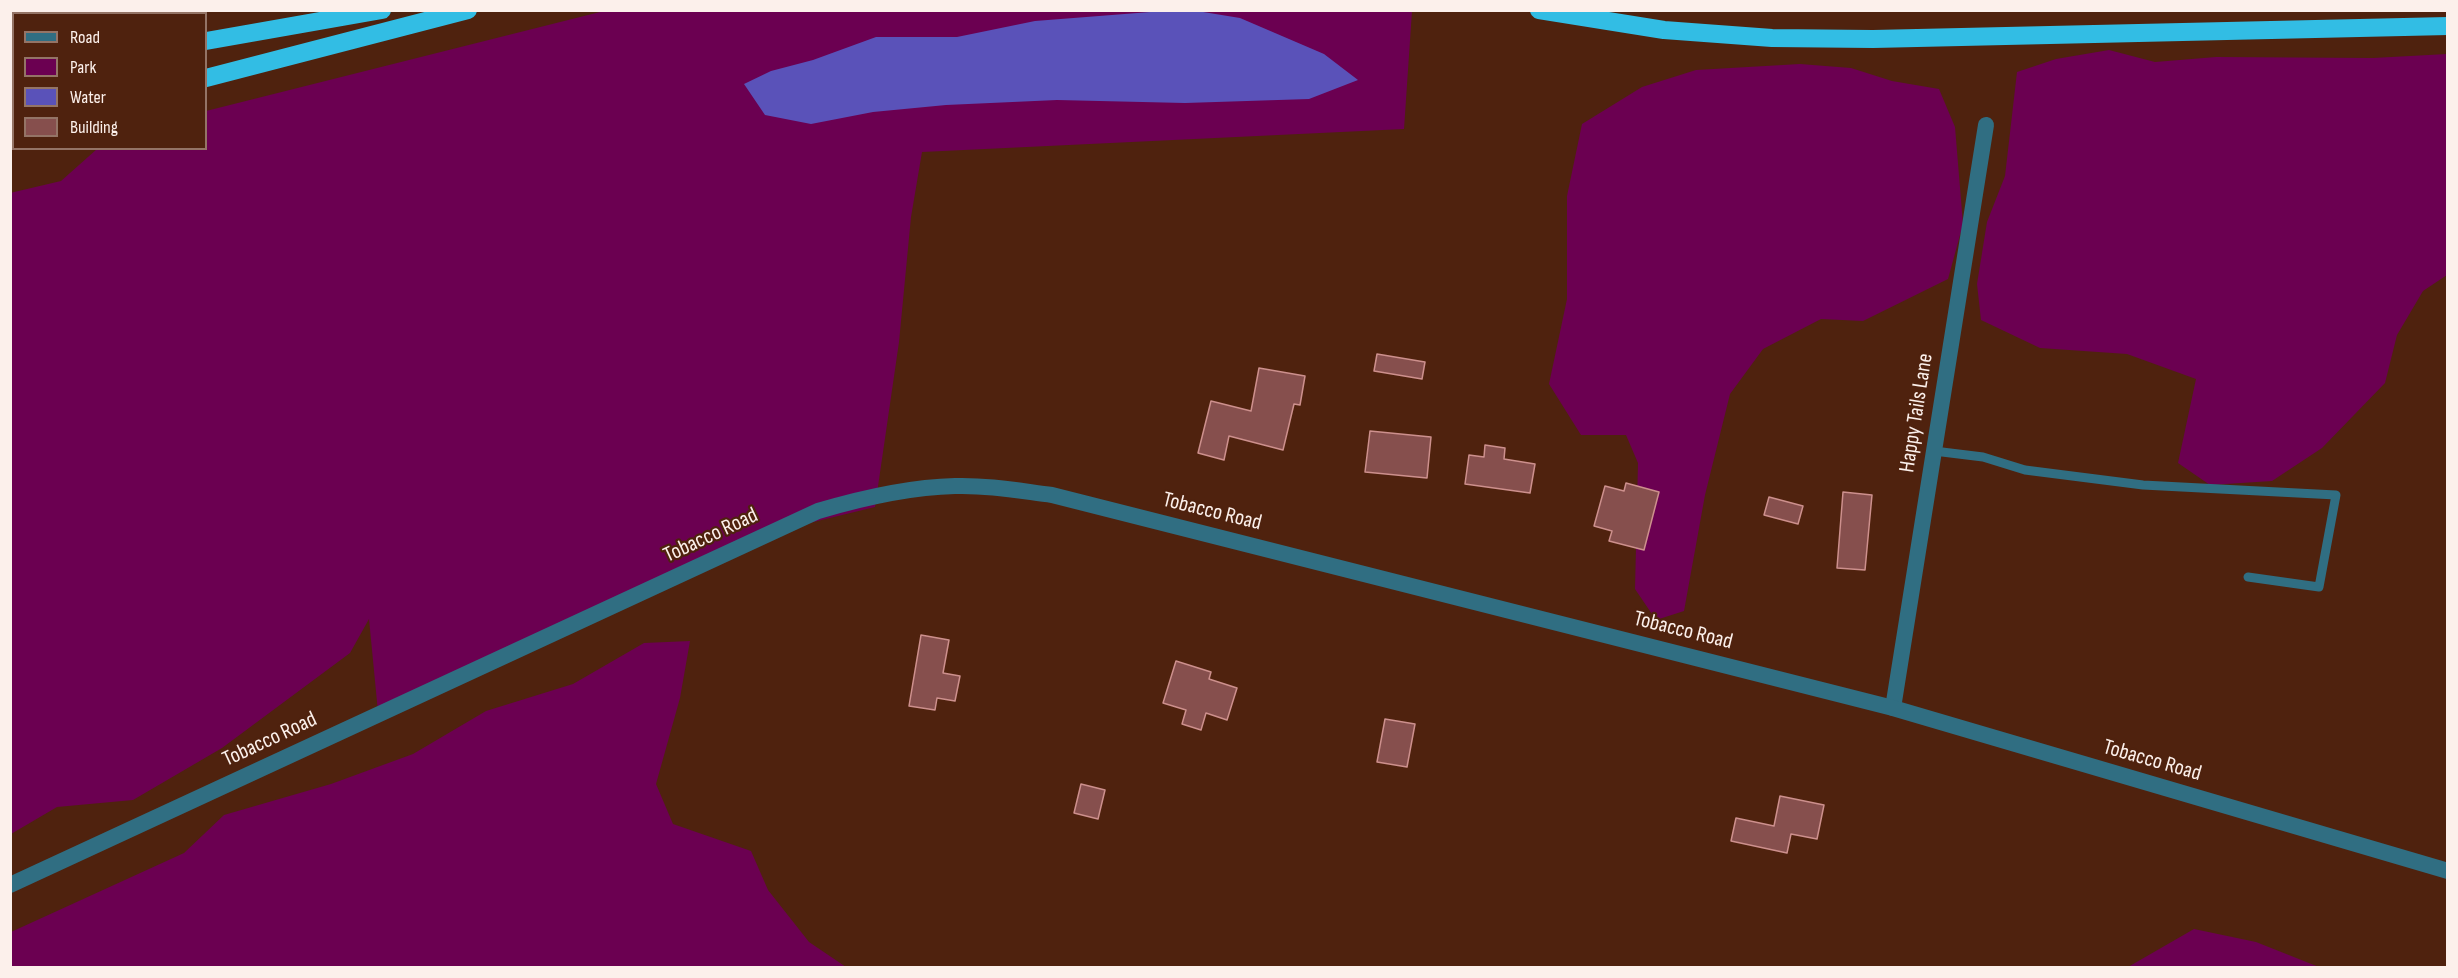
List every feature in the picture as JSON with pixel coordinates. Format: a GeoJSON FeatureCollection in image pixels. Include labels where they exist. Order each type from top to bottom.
{"type":"FeatureCollection","features":[{"type":"Feature","properties":{"kind":"highway"},"geometry":{"type":"LineString","coordinates":[[207,41],[382,10]]}},
{"type":"Feature","properties":{"kind":"highway"},"geometry":{"type":"LineString","coordinates":[[207,78],[468,10]]}},
{"type":"Feature","properties":{"kind":"highway"},"geometry":{"type":"LineString","coordinates":[[1539,10],[1665,30],[1772,38],[1873,39],[2448,26]]}},
{"type":"Feature","properties":{"kind":"street","name":"Happy Tails Lane"},"geometry":{"type":"LineString","coordinates":[[1893,708],[1986,125]]}},
{"type":"Feature","properties":{"kind":"street","name":"Tobacco Road"},"geometry":{"type":"LineString","coordinates":[[10,885],[818,511],[881,495],[955,486],[1002,488],[1063,498],[1893,708],[2448,871]]}},
{"type":"Feature","properties":{"kind":"lane"},"geometry":{"type":"LineString","coordinates":[[1934,451],[1983,457],[2025,470],[2143,485],[2336,495],[2319,587],[2248,577]]}},
{"type":"Feature","properties":{"kind":"green space"},"geometry":{"type":"Polygon","coordinates":[[[604,11],[1412,11],[1404,129],[922,152],[911,217],[899,342],[875,507],[797,526],[378,712],[369,619],[350,653],[222,748],[133,800],[57,807],[11,834],[10,193],[61,181],[96,150],[207,150],[207,111],[604,11]]]}},
{"type":"Feature","properties":{"kind":"green space"},"geometry":{"type":"Polygon","coordinates":[[[2109,50],[2155,62],[2216,57],[2373,58],[2447,54],[2447,275],[2423,291],[2397,335],[2385,383],[2322,448],[2272,481],[2210,485],[2178,463],[2196,379],[2127,354],[2040,348],[1981,320],[1977,284],[1987,222],[2005,176],[2017,72],[2056,59],[2109,50]]]}},
{"type":"Feature","properties":{"kind":"green space"},"geometry":{"type":"Polygon","coordinates":[[[1800,64],[1851,68],[1892,81],[1939,89],[1955,127],[1963,224],[1948,279],[1863,321],[1821,319],[1763,349],[1730,394],[1705,495],[1684,611],[1656,620],[1635,589],[1638,463],[1626,435],[1581,435],[1549,384],[1567,299],[1567,196],[1582,124],[1642,87],[1696,70],[1800,64]]]}},
{"type":"Feature","properties":{"kind":"green space"},"geometry":{"type":"Polygon","coordinates":[[[690,641],[680,698],[656,784],[673,824],[751,851],[768,890],[809,942],[846,967],[11,967],[11,932],[184,853],[224,815],[331,784],[413,754],[486,711],[573,684],[644,643],[690,641]]]}},
{"type":"Feature","properties":{"kind":"green space"},"geometry":{"type":"Polygon","coordinates":[[[2194,929],[2256,942],[2319,967],[2128,967],[2194,929]]]}},
{"type":"Feature","properties":{"kind":"water"},"geometry":{"type":"Polygon","coordinates":[[[1163,11],[1197,11],[1240,18],[1324,54],[1358,80],[1309,99],[1185,103],[1057,100],[946,105],[873,112],[811,124],[765,115],[744,84],[771,71],[813,60],[876,37],[957,37],[1035,21],[1163,11]]]}},
{"type":"Feature","properties":{"kind":"building"},"geometry":{"type":"Polygon","coordinates":[[[1377,354],[1425,362],[1422,379],[1374,371],[1377,354]]]}},
{"type":"Feature","properties":{"kind":"building"},"geometry":{"type":"Polygon","coordinates":[[[1259,368],[1305,376],[1300,405],[1294,404],[1283,450],[1229,436],[1224,460],[1198,453],[1211,401],[1251,411],[1259,368]]]}},
{"type":"Feature","properties":{"kind":"building"},"geometry":{"type":"Polygon","coordinates":[[[1370,431],[1431,437],[1427,478],[1365,472],[1370,431]]]}},
{"type":"Feature","properties":{"kind":"building"},"geometry":{"type":"Polygon","coordinates":[[[1485,445],[1505,448],[1504,459],[1535,464],[1530,493],[1465,484],[1469,455],[1484,457],[1485,445]]]}},
{"type":"Feature","properties":{"kind":"building"},"geometry":{"type":"Polygon","coordinates":[[[1626,483],[1659,492],[1644,550],[1609,541],[1612,531],[1594,526],[1605,486],[1624,491],[1626,483]]]}},
{"type":"Feature","properties":{"kind":"building"},"geometry":{"type":"Polygon","coordinates":[[[1843,492],[1872,495],[1865,570],[1837,568],[1843,492]]]}},
{"type":"Feature","properties":{"kind":"building"},"geometry":{"type":"Polygon","coordinates":[[[1769,497],[1803,506],[1798,524],[1764,515],[1769,497]]]}},
{"type":"Feature","properties":{"kind":"building"},"geometry":{"type":"Polygon","coordinates":[[[921,635],[949,640],[943,673],[960,676],[955,701],[937,698],[935,710],[909,706],[921,635]]]}},
{"type":"Feature","properties":{"kind":"building"},"geometry":{"type":"Polygon","coordinates":[[[1176,661],[1211,672],[1209,679],[1237,688],[1227,720],[1206,713],[1201,730],[1182,724],[1186,710],[1163,703],[1176,661]]]}},
{"type":"Feature","properties":{"kind":"building"},"geometry":{"type":"Polygon","coordinates":[[[1385,719],[1415,724],[1407,767],[1377,762],[1385,719]]]}},
{"type":"Feature","properties":{"kind":"building"},"geometry":{"type":"Polygon","coordinates":[[[1081,784],[1105,790],[1098,819],[1074,813],[1081,784]]]}},
{"type":"Feature","properties":{"kind":"building"},"geometry":{"type":"Polygon","coordinates":[[[1780,796],[1824,805],[1817,839],[1791,834],[1787,853],[1731,841],[1736,818],[1774,826],[1780,796]]]}}]}
